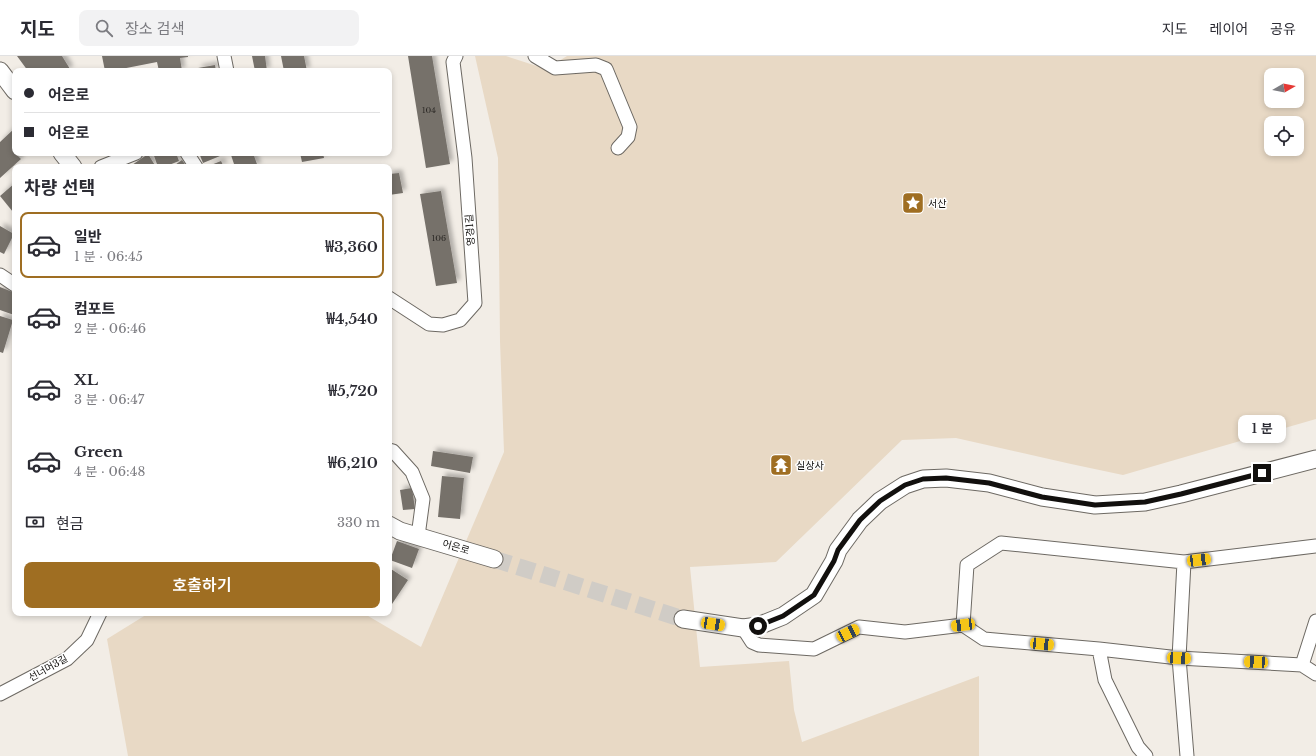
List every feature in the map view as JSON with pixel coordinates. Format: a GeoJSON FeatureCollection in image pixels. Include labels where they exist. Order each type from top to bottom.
{"type":"FeatureCollection","features":[{"type":"Feature","properties":{"kind":"street"},"geometry":{"type":"LineString","coordinates":[[224,56],[226,68]]}},
{"type":"Feature","properties":{"kind":"street","name":"영경1길"},"geometry":{"type":"LineString","coordinates":[[392,300],[429,324],[443,325],[460,320],[475,303],[465,158],[453,62],[456,56]]}},
{"type":"Feature","properties":{"kind":"street"},"geometry":{"type":"LineString","coordinates":[[535,56],[554,68],[596,65],[606,69],[630,128],[628,137],[618,148]]}},
{"type":"Feature","properties":{"kind":"street"},"geometry":{"type":"LineString","coordinates":[[0,71],[12,86]]}},
{"type":"Feature","properties":{"kind":"street"},"geometry":{"type":"LineString","coordinates":[[64,156],[71,164]]}},
{"type":"Feature","properties":{"kind":"street"},"geometry":{"type":"LineString","coordinates":[[108,164],[128,156]]}},
{"type":"Feature","properties":{"kind":"street"},"geometry":{"type":"LineString","coordinates":[[0,275],[12,283]]}},
{"type":"Feature","properties":{"kind":"street"},"geometry":{"type":"LineString","coordinates":[[392,451],[412,472],[423,499],[418,536]]}},
{"type":"Feature","properties":{"kind":"street"},"geometry":{"type":"LineString","coordinates":[[683,619],[743,628],[758,626],[783,616],[814,595],[834,561],[838,550],[860,520],[880,501],[905,485],[923,479],[946,478],[989,483],[1042,497],[1095,505],[1145,502],[1316,459]]}},
{"type":"Feature","properties":{"kind":"street","name":"어은로"},"geometry":{"type":"LineString","coordinates":[[392,527],[400,531],[494,559]]}},
{"type":"Feature","properties":{"kind":"street"},"geometry":{"type":"LineString","coordinates":[[963,625],[967,565],[1002,543],[1184,562],[1316,546]]}},
{"type":"Feature","properties":{"kind":"street"},"geometry":{"type":"LineString","coordinates":[[1184,562],[1179,658],[1187,756]]}},
{"type":"Feature","properties":{"kind":"street","name":"선너머3길"},"geometry":{"type":"LineString","coordinates":[[0,694],[67,659],[87,640],[99,616]]}},
{"type":"Feature","properties":{"kind":"street"},"geometry":{"type":"LineString","coordinates":[[1302,665],[1316,621]]}},
{"type":"Feature","properties":{"kind":"street"},"geometry":{"type":"LineString","coordinates":[[743,628],[752,642],[759,645],[814,648],[859,627],[905,632],[963,625],[984,639],[1179,658],[1302,665],[1316,674]]}},
{"type":"Feature","properties":{"kind":"street"},"geometry":{"type":"LineString","coordinates":[[1099,649],[1105,680],[1138,747],[1146,756]]}},
{"type":"Feature","properties":{"kind":"shaded area"},"geometry":{"type":"Polygon","coordinates":[[[475,56],[506,56],[546,69],[567,56],[1316,56],[1316,419],[1123,475],[956,438],[902,440],[776,562],[690,567],[700,667],[789,661],[794,710],[802,742],[979,676],[979,756],[128,756],[107,639],[144,616],[368,616],[421,647],[504,452],[500,341],[498,158],[475,56]]]}},
{"type":"Feature","properties":{"kind":"building"},"geometry":{"type":"Polygon","coordinates":[[[17,56],[62,56],[69,68],[26,68],[17,56]]]}},
{"type":"Feature","properties":{"kind":"building"},"geometry":{"type":"Polygon","coordinates":[[[102,56],[188,56],[180,58],[182,68],[158,68],[157,62],[126,68],[104,68],[102,56]]]}},
{"type":"Feature","properties":{"kind":"building"},"geometry":{"type":"Polygon","coordinates":[[[252,56],[265,56],[267,68],[254,68],[252,56]]]}},
{"type":"Feature","properties":{"kind":"building"},"geometry":{"type":"Polygon","coordinates":[[[281,56],[304,56],[306,68],[283,68],[281,56]]]}},
{"type":"Feature","properties":{"kind":"building"},"geometry":{"type":"Polygon","coordinates":[[[408,56],[432,56],[450,164],[426,168],[408,56]]]}},
{"type":"Feature","properties":{"kind":"building"},"geometry":{"type":"Polygon","coordinates":[[[215,65],[216,68],[198,68],[215,65]]]}},
{"type":"Feature","properties":{"kind":"building"},"geometry":{"type":"Polygon","coordinates":[[[12,131],[12,156],[18,156],[21,159],[15,164],[12,164],[12,167],[0,178],[0,142],[12,131]]]}},
{"type":"Feature","properties":{"kind":"building"},"geometry":{"type":"Polygon","coordinates":[[[145,156],[149,156],[154,164],[133,164],[145,156]]]}},
{"type":"Feature","properties":{"kind":"building"},"geometry":{"type":"Polygon","coordinates":[[[154,156],[177,156],[179,161],[172,164],[157,164],[154,156]]]}},
{"type":"Feature","properties":{"kind":"building"},"geometry":{"type":"Polygon","coordinates":[[[200,156],[220,156],[203,163],[200,156]]]}},
{"type":"Feature","properties":{"kind":"building"},"geometry":{"type":"Polygon","coordinates":[[[231,156],[254,156],[257,164],[234,164],[231,156]]]}},
{"type":"Feature","properties":{"kind":"building"},"geometry":{"type":"Polygon","coordinates":[[[301,156],[324,156],[324,158],[302,162],[301,156]]]}},
{"type":"Feature","properties":{"kind":"building"},"geometry":{"type":"Polygon","coordinates":[[[182,160],[185,164],[176,164],[182,160]]]}},
{"type":"Feature","properties":{"kind":"building"},"geometry":{"type":"Polygon","coordinates":[[[221,161],[222,164],[214,164],[221,161]]]}},
{"type":"Feature","properties":{"kind":"building"},"geometry":{"type":"Polygon","coordinates":[[[399,173],[403,193],[392,195],[392,174],[399,173]]]}},
{"type":"Feature","properties":{"kind":"building"},"geometry":{"type":"Polygon","coordinates":[[[12,186],[12,211],[0,196],[12,186]]]}},
{"type":"Feature","properties":{"kind":"building"},"geometry":{"type":"Polygon","coordinates":[[[441,191],[457,283],[436,286],[420,194],[441,191]]]}},
{"type":"Feature","properties":{"kind":"building"},"geometry":{"type":"Polygon","coordinates":[[[0,226],[12,233],[12,238],[4,254],[0,252],[0,226]]]}},
{"type":"Feature","properties":{"kind":"building"},"geometry":{"type":"Polygon","coordinates":[[[0,287],[12,292],[12,314],[0,310],[0,287]]]}},
{"type":"Feature","properties":{"kind":"building"},"geometry":{"type":"Polygon","coordinates":[[[0,316],[12,320],[12,323],[3,353],[0,352],[0,316]]]}},
{"type":"Feature","properties":{"kind":"building"},"geometry":{"type":"Polygon","coordinates":[[[433,451],[473,457],[470,473],[431,466],[433,451]]]}},
{"type":"Feature","properties":{"kind":"building"},"geometry":{"type":"Polygon","coordinates":[[[442,476],[464,478],[460,519],[438,517],[442,476]]]}},
{"type":"Feature","properties":{"kind":"building"},"geometry":{"type":"Polygon","coordinates":[[[412,488],[415,509],[403,510],[400,490],[412,488]]]}},
{"type":"Feature","properties":{"kind":"building"},"geometry":{"type":"Polygon","coordinates":[[[397,541],[419,549],[412,568],[392,561],[392,555],[397,541]]]}},
{"type":"Feature","properties":{"kind":"building"},"geometry":{"type":"Polygon","coordinates":[[[392,570],[408,580],[392,604],[392,570]]]}},
{"type":"Feature","properties":{"kind":"tunnel"},"geometry":{"type":"LineString","coordinates":[[494,559],[683,619]]}},
{"type":"Feature","properties":{"kind":"place","name":"서산"},"geometry":{"type":"Point","coordinates":[913,203]}},
{"type":"Feature","properties":{"kind":"place","name":"실상사"},"geometry":{"type":"Point","coordinates":[781,465]}},
{"type":"Feature","properties":{"kind":"route"},"geometry":{"type":"LineString","coordinates":[[758,626],[783,616],[814,595],[834,561],[838,550],[860,520],[880,501],[905,485],[923,479],[946,478],[989,483],[1042,497],[1095,505],[1145,502],[1262,473]]}}]}
